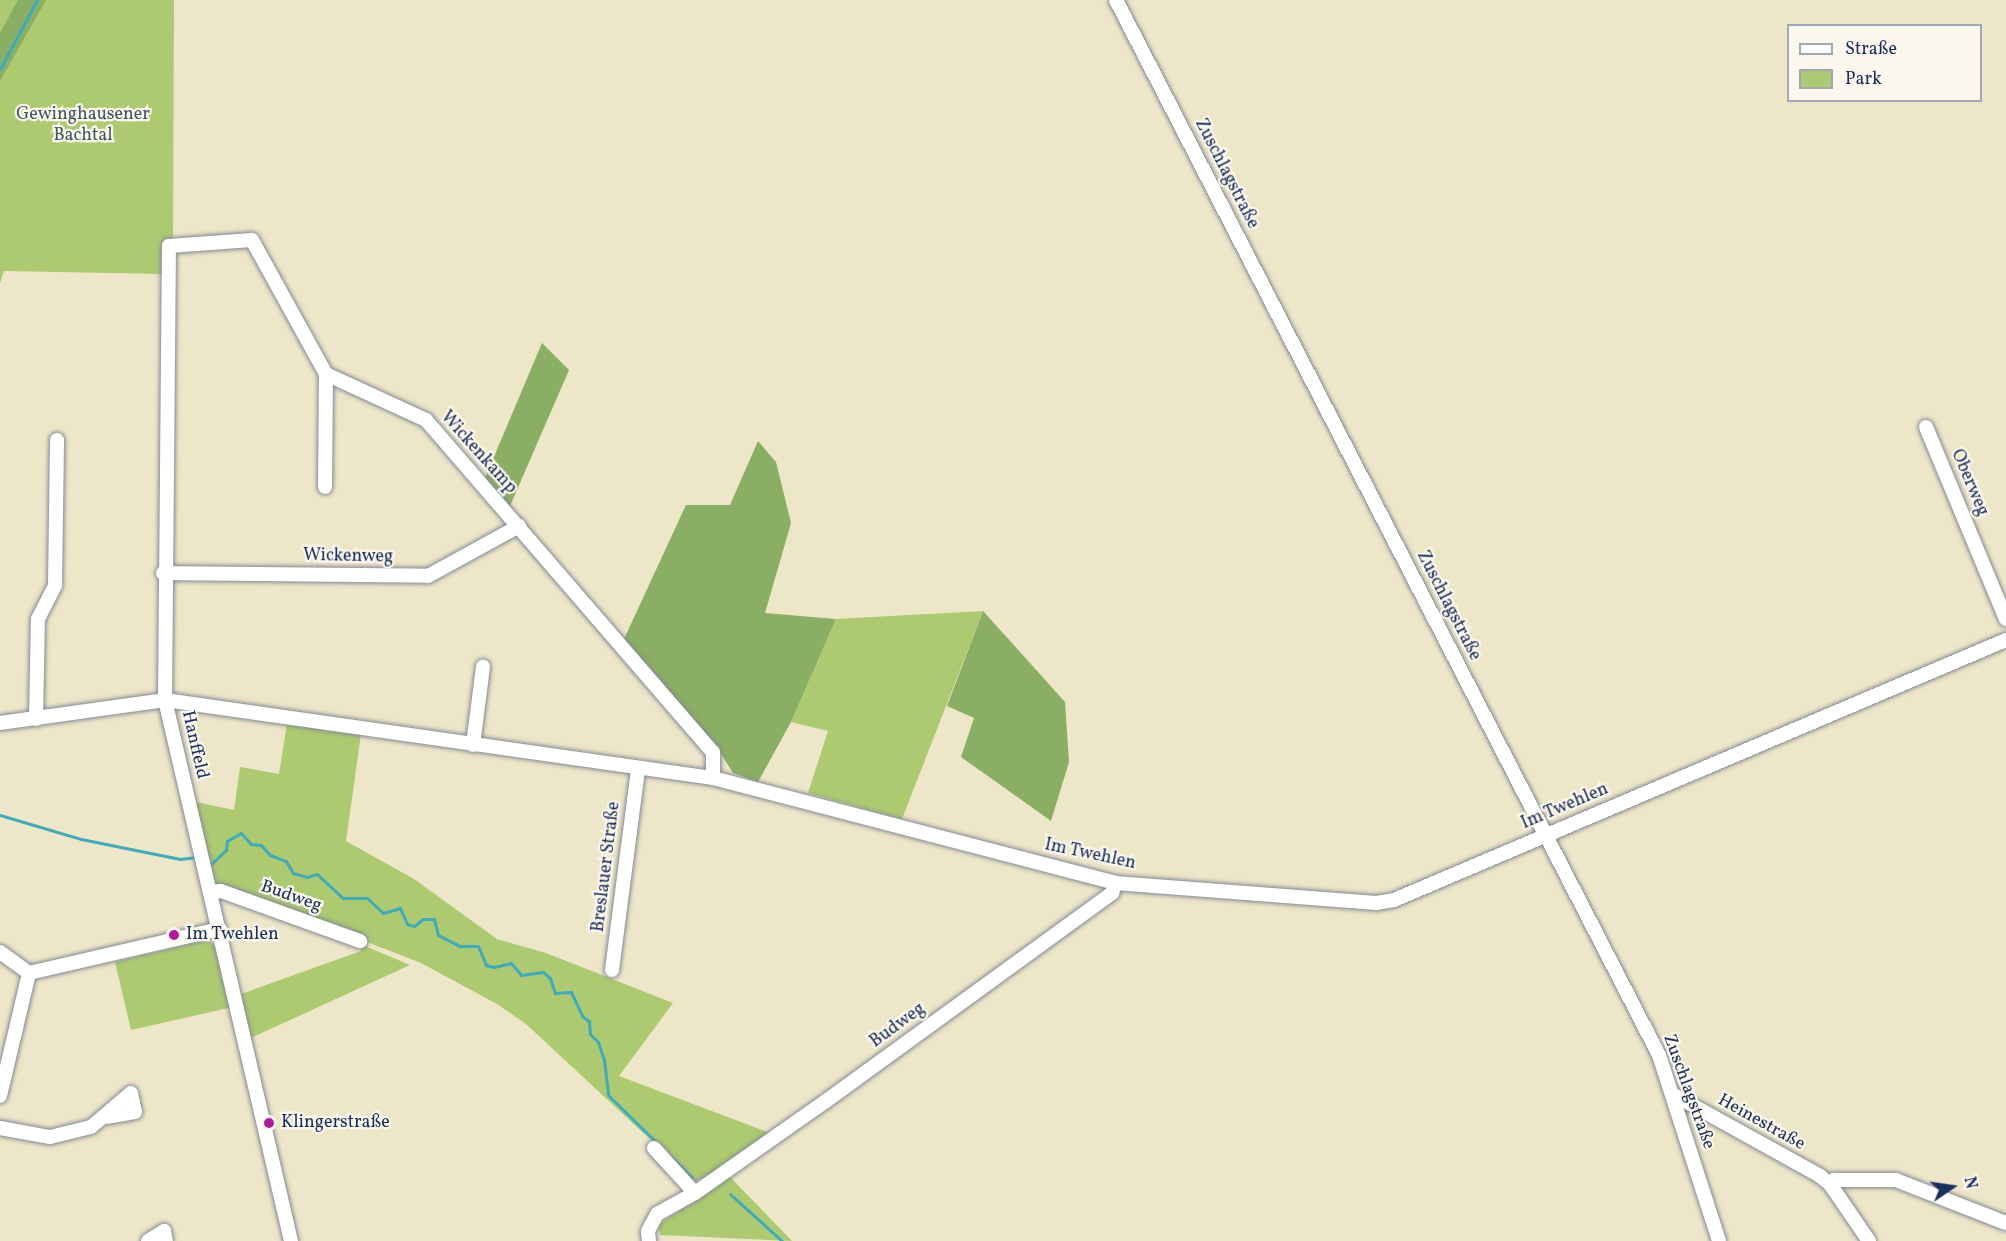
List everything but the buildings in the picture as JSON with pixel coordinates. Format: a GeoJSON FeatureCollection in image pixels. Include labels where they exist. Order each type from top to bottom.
{"type":"FeatureCollection","features":[{"type":"Feature","properties":{"kind":"street","name":"Zuschlagstraße"},"geometry":{"type":"LineString","coordinates":[[1116,0],[1659,1055],[1674,1095],[1719,1241]]}},
{"type":"Feature","properties":{"kind":"street","name":"Hanffeld"},"geometry":{"type":"LineString","coordinates":[[291,1241],[165,700],[163,573],[169,246],[252,240],[326,374]]}},
{"type":"Feature","properties":{"kind":"street"},"geometry":{"type":"LineString","coordinates":[[325,488],[326,374]]}},
{"type":"Feature","properties":{"kind":"street","name":"Wickenkamp"},"geometry":{"type":"LineString","coordinates":[[326,374],[426,420],[713,752],[713,778]]}},
{"type":"Feature","properties":{"kind":"street","name":"Oberweg"},"geometry":{"type":"LineString","coordinates":[[1926,427],[2006,619]]}},
{"type":"Feature","properties":{"kind":"street"},"geometry":{"type":"LineString","coordinates":[[36,719],[38,619],[55,585],[57,440]]}},
{"type":"Feature","properties":{"kind":"street","name":"Wickenweg"},"geometry":{"type":"LineString","coordinates":[[163,573],[428,576],[519,526]]}},
{"type":"Feature","properties":{"kind":"street","name":"Im Twehlen"},"geometry":{"type":"LineString","coordinates":[[0,723],[165,700],[638,770],[713,778],[1115,883],[1376,903],[1394,900],[2006,640]]}},
{"type":"Feature","properties":{"kind":"street"},"geometry":{"type":"LineString","coordinates":[[473,745],[483,667]]}},
{"type":"Feature","properties":{"kind":"street","name":"Breslauer Straße"},"geometry":{"type":"LineString","coordinates":[[612,970],[638,770]]}},
{"type":"Feature","properties":{"kind":"street","name":"Budweg"},"geometry":{"type":"LineString","coordinates":[[649,1241],[648,1231],[657,1214],[695,1193],[1112,893],[1115,883]]}},
{"type":"Feature","properties":{"kind":"street","name":"Budweg"},"geometry":{"type":"LineString","coordinates":[[211,892],[221,891],[360,940]]}},
{"type":"Feature","properties":{"kind":"street"},"geometry":{"type":"LineString","coordinates":[[0,952],[28,973],[220,929]]}},
{"type":"Feature","properties":{"kind":"street"},"geometry":{"type":"LineString","coordinates":[[0,1096],[28,973]]}},
{"type":"Feature","properties":{"kind":"street","name":"Heinestraße"},"geometry":{"type":"LineString","coordinates":[[1674,1095],[1830,1184],[1869,1241]]}},
{"type":"Feature","properties":{"kind":"street"},"geometry":{"type":"LineString","coordinates":[[0,1128],[50,1137],[91,1127],[107,1117]]}},
{"type":"Feature","properties":{"kind":"street"},"geometry":{"type":"LineString","coordinates":[[654,1148],[695,1193]]}},
{"type":"Feature","properties":{"kind":"street"},"geometry":{"type":"LineString","coordinates":[[1830,1184],[1834,1180],[1896,1180],[2006,1223]]}},
{"type":"Feature","properties":{"kind":"street"},"geometry":{"type":"LineString","coordinates":[[148,1241],[164,1231],[166,1241]]}},
{"type":"Feature","properties":{"kind":"green space","name":"Gewinghausener Bachtal"},"geometry":{"type":"Polygon","coordinates":[[[0,0],[174,0],[173,238],[165,239],[163,274],[4,271],[0,283],[0,0]]]}},
{"type":"Feature","properties":{"kind":"green space"},"geometry":{"type":"Polygon","coordinates":[[[18,0],[46,0],[0,81],[0,33],[18,0]]]}},
{"type":"Feature","properties":{"kind":"green space"},"geometry":{"type":"Polygon","coordinates":[[[542,343],[569,370],[510,506],[485,478],[542,343]]]}},
{"type":"Feature","properties":{"kind":"green space"},"geometry":{"type":"Polygon","coordinates":[[[758,441],[776,462],[791,523],[765,613],[836,619],[791,722],[758,782],[733,773],[715,744],[624,639],[686,505],[730,505],[758,441]]]}},
{"type":"Feature","properties":{"kind":"green space"},"geometry":{"type":"Polygon","coordinates":[[[983,611],[902,819],[808,793],[828,731],[791,722],[836,619],[983,611]]]}},
{"type":"Feature","properties":{"kind":"green space"},"geometry":{"type":"Polygon","coordinates":[[[983,611],[1065,702],[1069,762],[1051,821],[961,757],[974,718],[947,706],[983,611]]]}},
{"type":"Feature","properties":{"kind":"green space"},"geometry":{"type":"Polygon","coordinates":[[[287,723],[361,734],[346,841],[414,879],[497,939],[546,953],[673,1003],[619,1076],[770,1133],[711,1175],[695,1181],[526,1024],[497,1004],[421,963],[215,883],[196,802],[234,810],[240,767],[279,774],[287,723]]]}},
{"type":"Feature","properties":{"kind":"green space"},"geometry":{"type":"Polygon","coordinates":[[[208,940],[215,946],[233,1007],[131,1030],[115,962],[208,940]]]}},
{"type":"Feature","properties":{"kind":"green space"},"geometry":{"type":"Polygon","coordinates":[[[360,944],[410,965],[251,1038],[241,994],[361,951],[360,944]]]}},
{"type":"Feature","properties":{"kind":"green space"},"geometry":{"type":"Polygon","coordinates":[[[730,1177],[792,1241],[660,1235],[658,1225],[730,1177]]]}},
{"type":"Feature","properties":{"kind":"waterway"},"geometry":{"type":"LineString","coordinates":[[0,69],[37,0]]}},
{"type":"Feature","properties":{"kind":"waterway"},"geometry":{"type":"LineString","coordinates":[[0,815],[81,839],[180,859],[197,857]]}},
{"type":"Feature","properties":{"kind":"waterway"},"geometry":{"type":"LineString","coordinates":[[211,864],[226,850],[227,841],[241,833],[251,844],[261,845],[270,855],[286,861],[293,873],[307,877],[317,874],[343,898],[367,898],[383,913],[400,908],[407,924],[414,926],[423,919],[434,919],[438,935],[460,946],[478,946],[486,965],[494,967],[511,963],[521,975],[543,972],[550,978],[555,993],[571,992],[582,1016],[589,1021],[590,1034],[598,1042],[604,1060],[608,1095],[658,1144]]}},
{"type":"Feature","properties":{"kind":"waterway"},"geometry":{"type":"LineString","coordinates":[[669,1155],[692,1177]]}},
{"type":"Feature","properties":{"kind":"waterway"},"geometry":{"type":"LineString","coordinates":[[730,1194],[782,1241]]}},
{"type":"Feature","properties":{"kind":"place","name":"Im Twehlen"},"geometry":{"type":"Point","coordinates":[174,935]}},
{"type":"Feature","properties":{"kind":"place","name":"Klingerstraße"},"geometry":{"type":"Point","coordinates":[269,1123]}}]}
